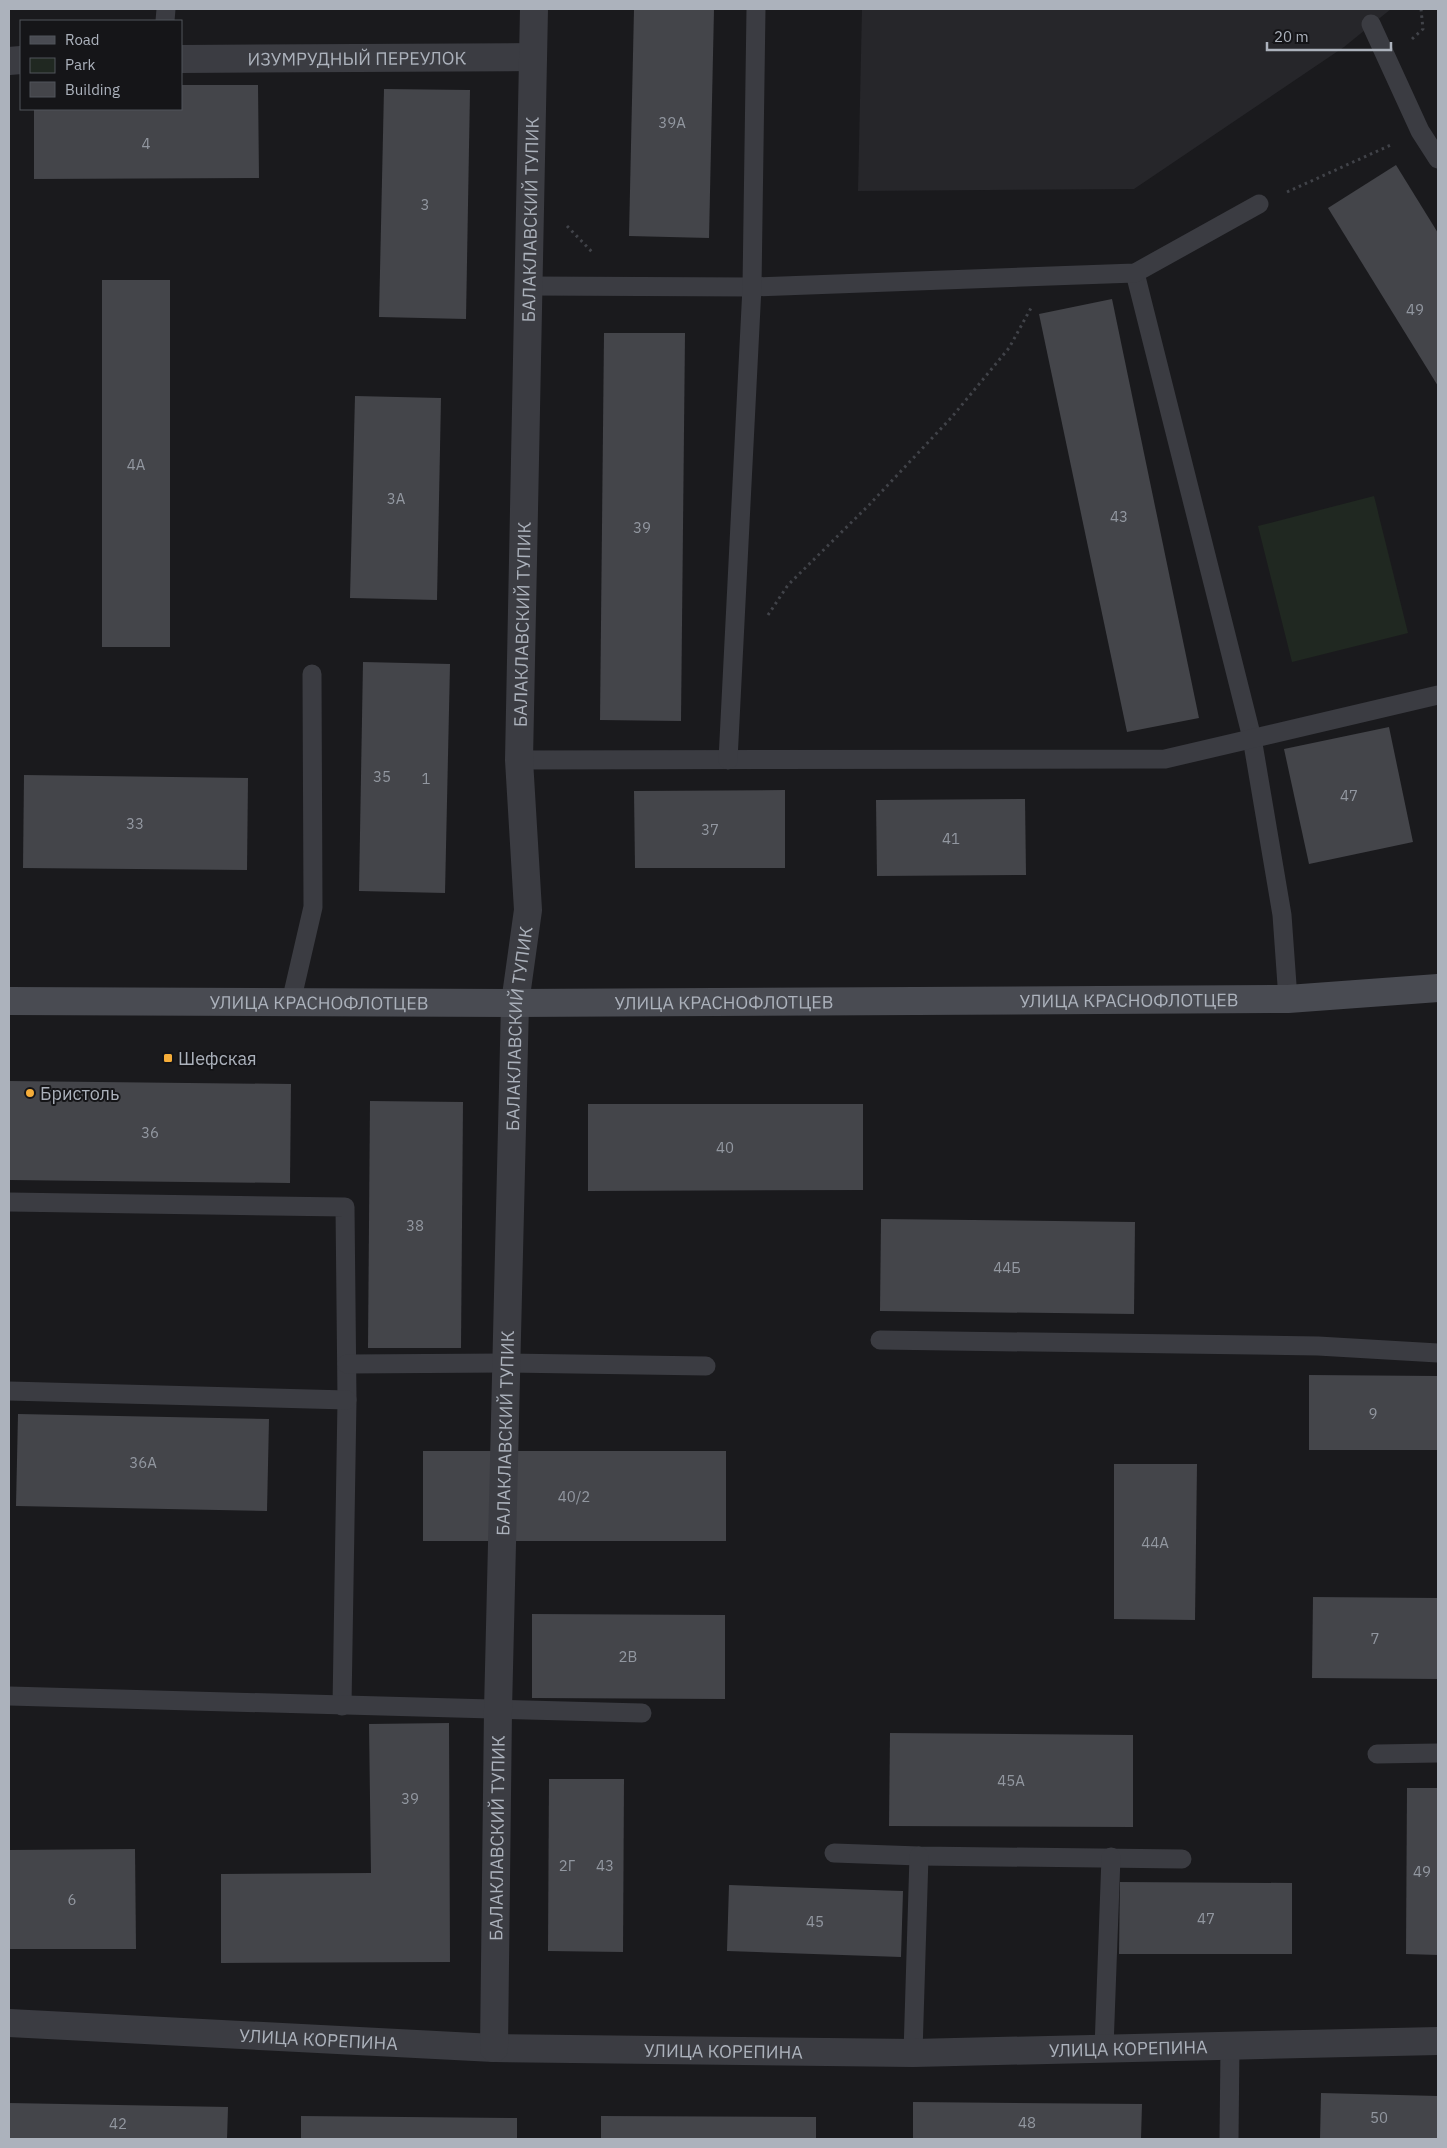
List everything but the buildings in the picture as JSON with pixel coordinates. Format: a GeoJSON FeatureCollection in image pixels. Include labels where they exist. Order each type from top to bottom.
{"type":"FeatureCollection","features":[{"type":"Feature","properties":{"kind":"main road","name":"УЛИЦА КРАСНОФЛОТЦЕВ"},"geometry":{"type":"LineString","coordinates":[[9,1000],[515,1003],[1288,999],[1438,988]]}},
{"type":"Feature","properties":{"kind":"street","name":"БАЛАКЛАВСКИЙ ТУПИК"},"geometry":{"type":"LineString","coordinates":[[494,2048],[498,1710],[515,1003],[528,910],[519,760],[534,9]]}},
{"type":"Feature","properties":{"kind":"street","name":"ИЗУМРУДНЫЙ ПЕРЕУЛОК"},"geometry":{"type":"LineString","coordinates":[[182,59],[533,57]]}},
{"type":"Feature","properties":{"kind":"street","name":"УЛИЦА КОРЕПИНА"},"geometry":{"type":"LineString","coordinates":[[9,2023],[494,2048],[913,2053],[1438,2041]]}},
{"type":"Feature","properties":{"kind":"lane"},"geometry":{"type":"LineString","coordinates":[[728,760],[752,287],[756,9]]}},
{"type":"Feature","properties":{"kind":"lane"},"geometry":{"type":"LineString","coordinates":[[1371,24],[1420,132],[1438,159]]}},
{"type":"Feature","properties":{"kind":"lane"},"geometry":{"type":"LineString","coordinates":[[529,286],[752,287],[1135,273],[1259,204]]}},
{"type":"Feature","properties":{"kind":"lane"},"geometry":{"type":"LineString","coordinates":[[1135,273],[1252,738],[1282,915],[1288,999]]}},
{"type":"Feature","properties":{"kind":"lane"},"geometry":{"type":"LineString","coordinates":[[291,1002],[313,907],[312,674]]}},
{"type":"Feature","properties":{"kind":"lane"},"geometry":{"type":"LineString","coordinates":[[519,760],[1165,759],[1438,695]]}},
{"type":"Feature","properties":{"kind":"lane"},"geometry":{"type":"LineString","coordinates":[[9,1202],[345,1207],[347,1400],[342,1706]]}},
{"type":"Feature","properties":{"kind":"lane"},"geometry":{"type":"LineString","coordinates":[[880,1340],[1318,1346],[1438,1353]]}},
{"type":"Feature","properties":{"kind":"lane"},"geometry":{"type":"LineString","coordinates":[[347,1364],[506,1363],[706,1366]]}},
{"type":"Feature","properties":{"kind":"lane"},"geometry":{"type":"LineString","coordinates":[[9,1391],[347,1400]]}},
{"type":"Feature","properties":{"kind":"lane"},"geometry":{"type":"LineString","coordinates":[[9,1696],[642,1713]]}},
{"type":"Feature","properties":{"kind":"lane"},"geometry":{"type":"LineString","coordinates":[[1377,1754],[1438,1754]]}},
{"type":"Feature","properties":{"kind":"lane"},"geometry":{"type":"LineString","coordinates":[[834,1853],[919,1856],[1182,1859]]}},
{"type":"Feature","properties":{"kind":"lane"},"geometry":{"type":"LineString","coordinates":[[913,2053],[919,1856]]}},
{"type":"Feature","properties":{"kind":"lane"},"geometry":{"type":"LineString","coordinates":[[1104,2048],[1111,1857]]}},
{"type":"Feature","properties":{"kind":"lane"},"geometry":{"type":"LineString","coordinates":[[1229,2139],[1230,2046]]}},
{"type":"Feature","properties":{"kind":"path"},"geometry":{"type":"LineString","coordinates":[[1259,204],[1420,132]]}},
{"type":"Feature","properties":{"kind":"path"},"geometry":{"type":"LineString","coordinates":[[566,225],[572,233],[629,286]]}},
{"type":"Feature","properties":{"kind":"path"},"geometry":{"type":"LineString","coordinates":[[768,617],[788,584],[869,505],[951,418],[1009,348],[1048,276]]}},
{"type":"Feature","properties":{"kind":"shaded area"},"geometry":{"type":"Polygon","coordinates":[[[862,9],[1391,9],[1344,47],[1134,189],[858,191],[862,9]]]}},
{"type":"Feature","properties":{"kind":"green space"},"geometry":{"type":"Polygon","coordinates":[[[1374,496],[1408,633],[1292,662],[1258,526],[1374,496]]]}},
{"type":"Feature","properties":{"kind":"place","name":"Шефская"},"geometry":{"type":"Point","coordinates":[168,1058]}},
{"type":"Feature","properties":{"kind":"place","name":"Бристоль"},"geometry":{"type":"Point","coordinates":[30,1093]}}]}
